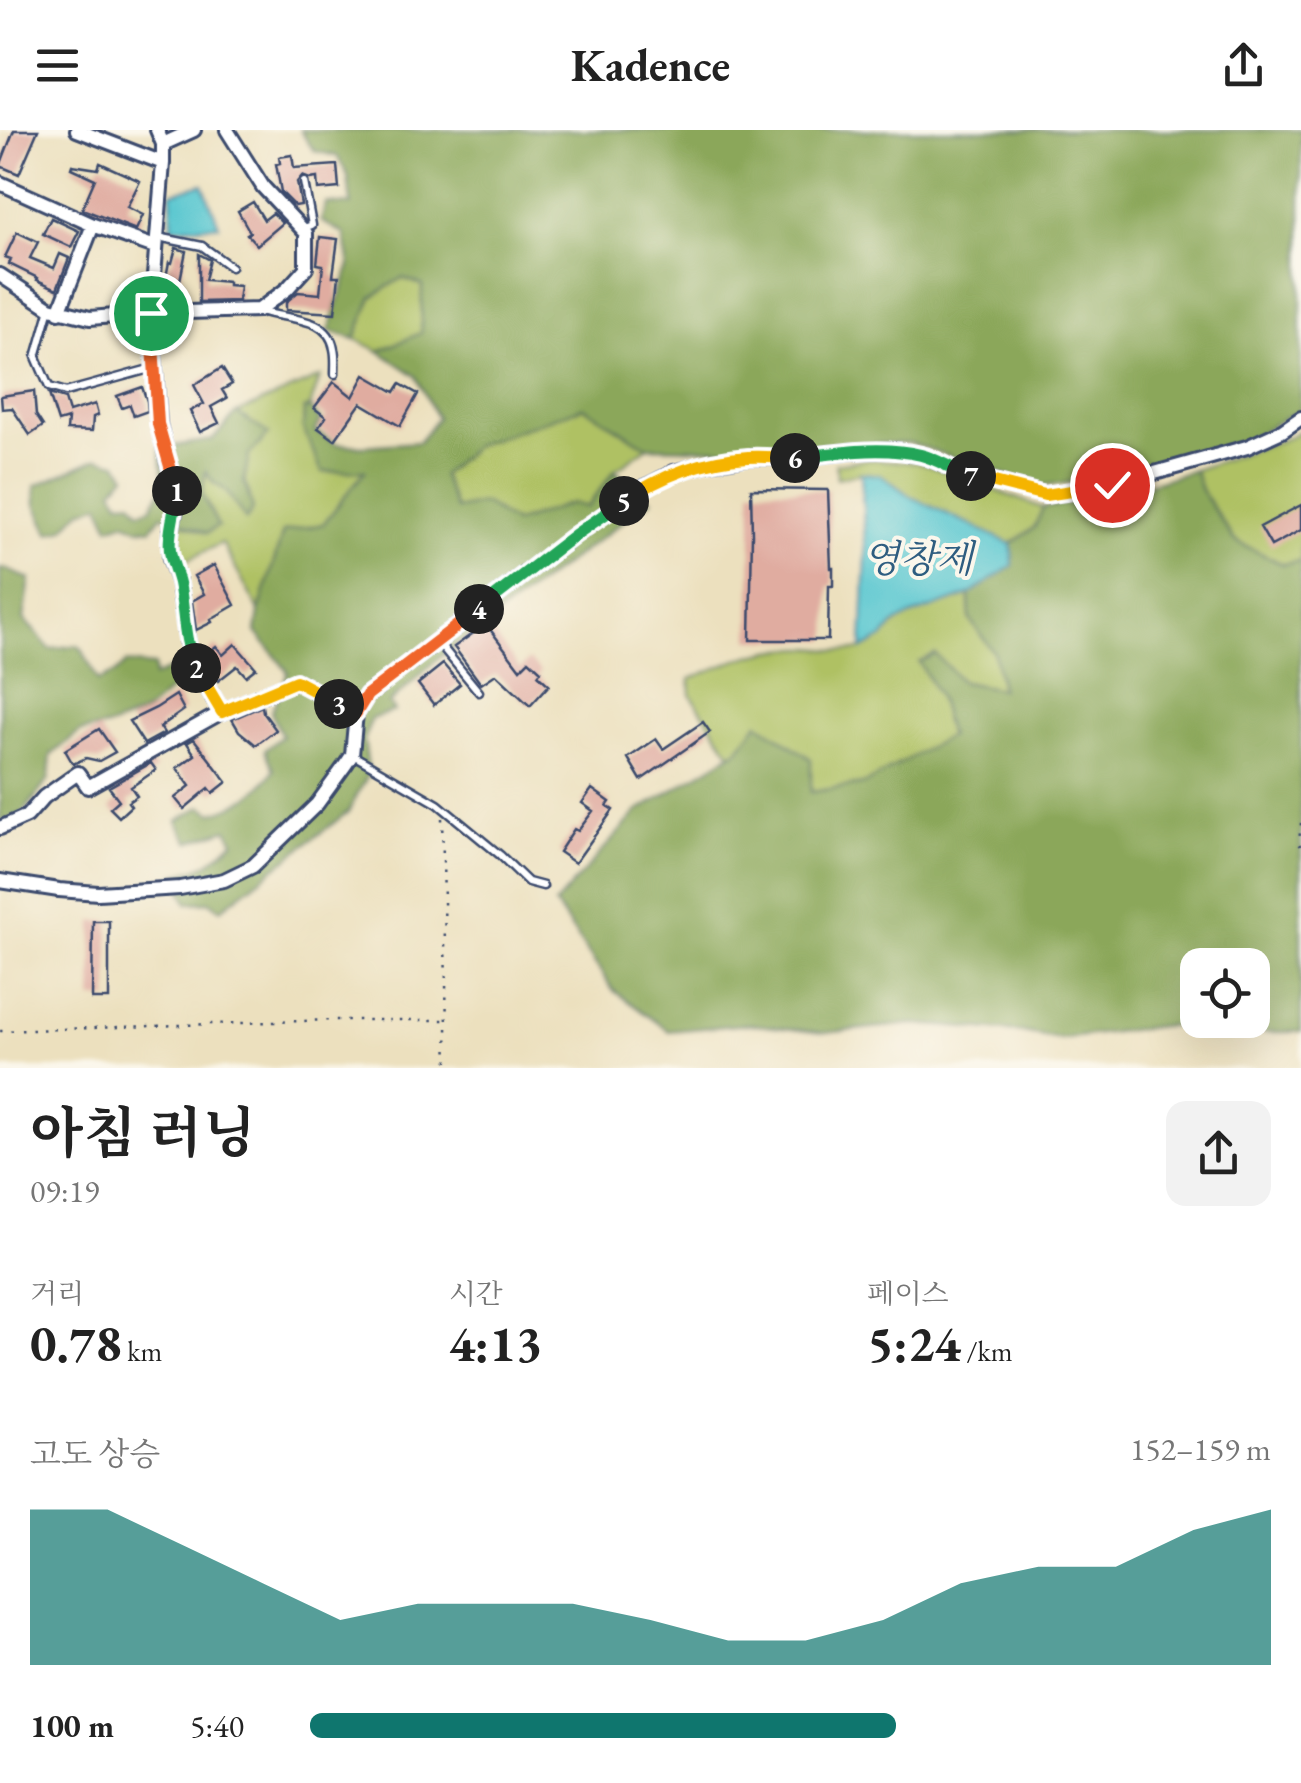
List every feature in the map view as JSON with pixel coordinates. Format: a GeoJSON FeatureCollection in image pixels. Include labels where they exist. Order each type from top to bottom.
{"type":"FeatureCollection","features":[{"type":"Feature","properties":{"kind":"street"},"geometry":{"type":"LineString","coordinates":[[77,130],[163,162]]}},
{"type":"Feature","properties":{"kind":"street"},"geometry":{"type":"LineString","coordinates":[[157,130],[163,144],[163,162],[151,313],[158,424],[177,486],[170,558],[179,583],[193,664],[222,712]]}},
{"type":"Feature","properties":{"kind":"street"},"geometry":{"type":"LineString","coordinates":[[163,144],[194,130]]}},
{"type":"Feature","properties":{"kind":"street"},"geometry":{"type":"LineString","coordinates":[[0,275],[54,310],[90,318],[259,310],[306,268],[306,233],[262,186],[227,130]]}},
{"type":"Feature","properties":{"kind":"street"},"geometry":{"type":"LineString","coordinates":[[0,183],[94,225],[156,242]]}},
{"type":"Feature","properties":{"kind":"street"},"geometry":{"type":"LineString","coordinates":[[54,310],[94,225]]}},
{"type":"Feature","properties":{"kind":"street"},"geometry":{"type":"LineString","coordinates":[[0,881],[98,893],[180,888],[224,880],[253,866],[317,804],[352,754],[356,713],[367,695],[575,535],[640,490],[674,472],[749,457],[792,458],[895,450],[1045,495],[1112,485],[1247,448],[1301,418]]}},
{"type":"Feature","properties":{"kind":"street"},"geometry":{"type":"LineString","coordinates":[[0,828],[28,816],[44,796],[78,773],[88,787],[222,712],[296,681],[356,713]]}},
{"type":"Feature","properties":{"kind":"lane"},"geometry":{"type":"LineString","coordinates":[[303,229],[312,225],[304,182]]}},
{"type":"Feature","properties":{"kind":"lane"},"geometry":{"type":"LineString","coordinates":[[156,242],[202,246],[232,267]]}},
{"type":"Feature","properties":{"kind":"lane"},"geometry":{"type":"LineString","coordinates":[[54,310],[36,357],[49,388],[66,392],[155,368]]}},
{"type":"Feature","properties":{"kind":"lane"},"geometry":{"type":"LineString","coordinates":[[259,310],[279,318],[304,318],[321,328],[334,344],[335,374]]}},
{"type":"Feature","properties":{"kind":"lane"},"geometry":{"type":"LineString","coordinates":[[438,641],[479,692]]}},
{"type":"Feature","properties":{"kind":"lane"},"geometry":{"type":"LineString","coordinates":[[352,754],[441,807],[528,882],[543,886]]}},
{"type":"Feature","properties":{"kind":"path"},"geometry":{"type":"LineString","coordinates":[[441,807],[448,1068]]}},
{"type":"Feature","properties":{"kind":"path"},"geometry":{"type":"LineString","coordinates":[[1301,822],[1301,848]]}},
{"type":"Feature","properties":{"kind":"path"},"geometry":{"type":"LineString","coordinates":[[0,1031],[446,1020]]}},
{"type":"Feature","properties":{"kind":"green space"},"geometry":{"type":"Polygon","coordinates":[[[300,130],[1301,130],[1301,409],[1246,440],[1094,479],[1041,487],[910,443],[766,450],[648,447],[583,407],[476,445],[442,475],[456,509],[483,503],[515,523],[571,503],[587,507],[615,471],[652,500],[440,657],[389,703],[394,711],[371,719],[364,740],[369,773],[348,812],[221,909],[210,902],[187,903],[174,875],[207,864],[234,841],[227,829],[189,842],[177,821],[202,806],[212,813],[240,802],[274,770],[265,750],[282,736],[271,712],[288,672],[256,632],[283,532],[323,524],[365,471],[322,472],[303,428],[304,409],[310,407],[320,420],[315,431],[337,444],[362,446],[419,442],[437,418],[416,376],[379,351],[421,333],[422,285],[402,278],[372,297],[355,339],[329,331],[350,265],[344,234],[321,221],[326,203],[351,205],[348,176],[337,156],[314,151],[300,130]]]}},
{"type":"Feature","properties":{"kind":"green space"},"geometry":{"type":"Polygon","coordinates":[[[402,278],[422,285],[422,333],[379,351],[355,339],[372,297],[402,278]]]}},
{"type":"Feature","properties":{"kind":"green space"},"geometry":{"type":"Polygon","coordinates":[[[320,377],[310,407],[304,409],[303,428],[366,470],[323,525],[283,532],[259,611],[222,543],[177,565],[179,520],[218,526],[202,494],[205,470],[246,519],[250,496],[244,481],[249,455],[268,434],[237,413],[320,377]]]}},
{"type":"Feature","properties":{"kind":"green space"},"geometry":{"type":"Polygon","coordinates":[[[583,407],[648,447],[614,471],[587,507],[571,504],[515,523],[484,503],[456,510],[442,475],[476,445],[583,407]]]}},
{"type":"Feature","properties":{"kind":"green space"},"geometry":{"type":"Polygon","coordinates":[[[237,413],[269,434],[249,455],[244,481],[253,509],[246,520],[225,490],[206,472],[202,494],[218,526],[207,533],[162,515],[151,529],[124,522],[109,527],[100,504],[81,511],[64,529],[49,533],[36,505],[35,486],[98,458],[117,463],[126,475],[113,490],[120,502],[132,501],[140,511],[151,508],[164,484],[160,448],[212,440],[237,413]]]}},
{"type":"Feature","properties":{"kind":"green space"},"geometry":{"type":"Polygon","coordinates":[[[1301,430],[1301,561],[1283,564],[1234,540],[1201,490],[1194,470],[1301,430]]]}},
{"type":"Feature","properties":{"kind":"green space"},"geometry":{"type":"Polygon","coordinates":[[[868,459],[922,463],[1043,508],[1034,528],[1011,544],[913,498],[881,475],[861,473],[837,478],[836,464],[868,459]]]}},
{"type":"Feature","properties":{"kind":"green space"},"geometry":{"type":"Polygon","coordinates":[[[1194,470],[1201,490],[1234,540],[1282,564],[1301,561],[1301,1032],[1270,1032],[1270,948],[1180,948],[1180,1025],[1061,1039],[1022,1032],[913,1024],[824,1033],[749,1024],[669,1031],[613,990],[555,904],[637,812],[738,750],[758,723],[811,759],[811,792],[864,784],[949,736],[938,695],[919,662],[935,654],[962,682],[1001,689],[994,653],[970,620],[969,595],[1013,565],[1011,544],[1034,528],[1043,508],[1117,494],[1194,470]]]}},
{"type":"Feature","properties":{"kind":"green space"},"geometry":{"type":"Polygon","coordinates":[[[0,569],[30,579],[24,619],[50,649],[77,645],[82,649],[98,681],[116,673],[126,663],[154,666],[154,677],[181,663],[184,679],[144,713],[112,726],[80,732],[51,755],[49,779],[23,813],[0,823],[0,569]]]}},
{"type":"Feature","properties":{"kind":"green space"},"geometry":{"type":"Polygon","coordinates":[[[969,595],[970,620],[994,653],[1001,690],[962,682],[935,654],[920,661],[938,695],[949,736],[864,784],[810,793],[759,724],[731,754],[691,695],[690,679],[730,662],[785,649],[861,649],[904,619],[969,595]]]}},
{"type":"Feature","properties":{"kind":"water"},"geometry":{"type":"Polygon","coordinates":[[[203,184],[219,225],[172,228],[171,193],[203,184]]]}},
{"type":"Feature","properties":{"kind":"water","name":"영창제"},"geometry":{"type":"Polygon","coordinates":[[[861,473],[881,475],[913,498],[1011,544],[1013,565],[969,595],[893,625],[883,638],[862,649],[866,556],[861,473]]]}},
{"type":"Feature","properties":{"kind":"building"},"geometry":{"type":"Polygon","coordinates":[[[14,130],[38,130],[19,174],[0,166],[14,130]]]}},
{"type":"Feature","properties":{"kind":"building"},"geometry":{"type":"Polygon","coordinates":[[[292,155],[294,168],[337,165],[339,188],[318,190],[317,178],[302,176],[297,182],[301,205],[295,206],[281,192],[276,164],[280,163],[279,157],[292,155]]]}},
{"type":"Feature","properties":{"kind":"building"},"geometry":{"type":"Polygon","coordinates":[[[100,163],[140,181],[127,207],[143,215],[136,230],[82,209],[95,179],[71,168],[72,165],[98,169],[100,163]]]}},
{"type":"Feature","properties":{"kind":"building"},"geometry":{"type":"Polygon","coordinates":[[[253,202],[264,220],[273,213],[283,223],[257,245],[247,234],[250,232],[238,211],[253,202]]]}},
{"type":"Feature","properties":{"kind":"building"},"geometry":{"type":"Polygon","coordinates":[[[51,218],[79,231],[71,247],[43,234],[51,218]]]}},
{"type":"Feature","properties":{"kind":"building"},"geometry":{"type":"Polygon","coordinates":[[[17,232],[38,242],[30,258],[54,268],[60,254],[69,258],[57,289],[9,264],[11,259],[5,257],[17,232]]]}},
{"type":"Feature","properties":{"kind":"building"},"geometry":{"type":"Polygon","coordinates":[[[320,237],[338,239],[333,276],[339,276],[335,313],[286,310],[286,302],[298,292],[320,294],[320,237]]]}},
{"type":"Feature","properties":{"kind":"building"},"geometry":{"type":"Polygon","coordinates":[[[176,248],[186,251],[176,300],[162,298],[176,248]]]}},
{"type":"Feature","properties":{"kind":"building"},"geometry":{"type":"Polygon","coordinates":[[[199,254],[210,260],[205,280],[240,286],[238,301],[199,302],[199,254]]]}},
{"type":"Feature","properties":{"kind":"building"},"geometry":{"type":"Polygon","coordinates":[[[222,368],[232,384],[222,390],[227,398],[211,407],[219,423],[200,432],[190,411],[204,404],[194,385],[222,368]]]}},
{"type":"Feature","properties":{"kind":"building"},"geometry":{"type":"Polygon","coordinates":[[[365,375],[395,392],[400,384],[418,394],[400,426],[361,403],[335,440],[318,428],[326,417],[314,408],[334,382],[353,397],[365,375]]]}},
{"type":"Feature","properties":{"kind":"building"},"geometry":{"type":"Polygon","coordinates":[[[142,387],[148,411],[134,416],[130,405],[122,408],[117,396],[142,387]]]}},
{"type":"Feature","properties":{"kind":"building"},"geometry":{"type":"Polygon","coordinates":[[[34,391],[36,415],[43,426],[30,435],[12,408],[2,409],[1,396],[34,391]]]}},
{"type":"Feature","properties":{"kind":"building"},"geometry":{"type":"Polygon","coordinates":[[[49,394],[65,399],[69,412],[95,404],[98,415],[93,417],[92,431],[67,430],[68,419],[58,422],[49,394]]]}},
{"type":"Feature","properties":{"kind":"building"},"geometry":{"type":"Polygon","coordinates":[[[751,489],[828,490],[833,586],[829,586],[828,640],[750,640],[751,489]]]}},
{"type":"Feature","properties":{"kind":"building"},"geometry":{"type":"Polygon","coordinates":[[[1301,505],[1301,530],[1271,546],[1260,527],[1301,505]]]}},
{"type":"Feature","properties":{"kind":"building"},"geometry":{"type":"Polygon","coordinates":[[[214,565],[235,605],[196,630],[192,601],[204,594],[194,576],[214,565]]]}},
{"type":"Feature","properties":{"kind":"building"},"geometry":{"type":"Polygon","coordinates":[[[486,624],[520,669],[529,660],[549,685],[530,706],[496,674],[481,684],[454,647],[486,624]]]}},
{"type":"Feature","properties":{"kind":"building"},"geometry":{"type":"Polygon","coordinates":[[[235,644],[256,668],[246,676],[237,666],[218,681],[202,658],[216,646],[223,655],[235,644]]]}},
{"type":"Feature","properties":{"kind":"building"},"geometry":{"type":"Polygon","coordinates":[[[443,664],[460,684],[434,705],[418,684],[443,664]]]}},
{"type":"Feature","properties":{"kind":"building"},"geometry":{"type":"Polygon","coordinates":[[[176,695],[184,710],[160,727],[164,733],[144,744],[129,721],[176,695]]]}},
{"type":"Feature","properties":{"kind":"building"},"geometry":{"type":"Polygon","coordinates":[[[262,706],[276,730],[256,745],[232,719],[262,706]]]}},
{"type":"Feature","properties":{"kind":"building"},"geometry":{"type":"Polygon","coordinates":[[[703,722],[710,732],[641,780],[628,758],[656,739],[663,749],[703,722]]]}},
{"type":"Feature","properties":{"kind":"building"},"geometry":{"type":"Polygon","coordinates":[[[99,729],[115,752],[99,761],[86,758],[73,764],[65,750],[99,729]]]}},
{"type":"Feature","properties":{"kind":"building"},"geometry":{"type":"Polygon","coordinates":[[[194,739],[227,782],[213,793],[209,788],[184,809],[175,798],[190,786],[177,768],[195,755],[187,743],[194,739]]]}},
{"type":"Feature","properties":{"kind":"building"},"geometry":{"type":"Polygon","coordinates":[[[151,763],[156,770],[131,787],[137,796],[119,817],[110,808],[119,800],[109,787],[151,763]]]}},
{"type":"Feature","properties":{"kind":"building"},"geometry":{"type":"Polygon","coordinates":[[[592,789],[610,802],[607,806],[613,810],[575,863],[559,852],[574,829],[578,831],[593,811],[582,803],[592,789]]]}},
{"type":"Feature","properties":{"kind":"building"},"geometry":{"type":"Polygon","coordinates":[[[93,921],[109,921],[109,999],[92,999],[93,921]]]}},
{"type":"Feature","properties":{"kind":"route"},"geometry":{"type":"LineString","coordinates":[[151,313],[158,424],[177,486],[170,558],[179,583],[193,664],[222,712],[296,681],[356,713],[367,695],[575,535],[640,490],[674,472],[708,463],[749,457],[792,458],[895,450],[1045,495],[1112,485]]}}]}
